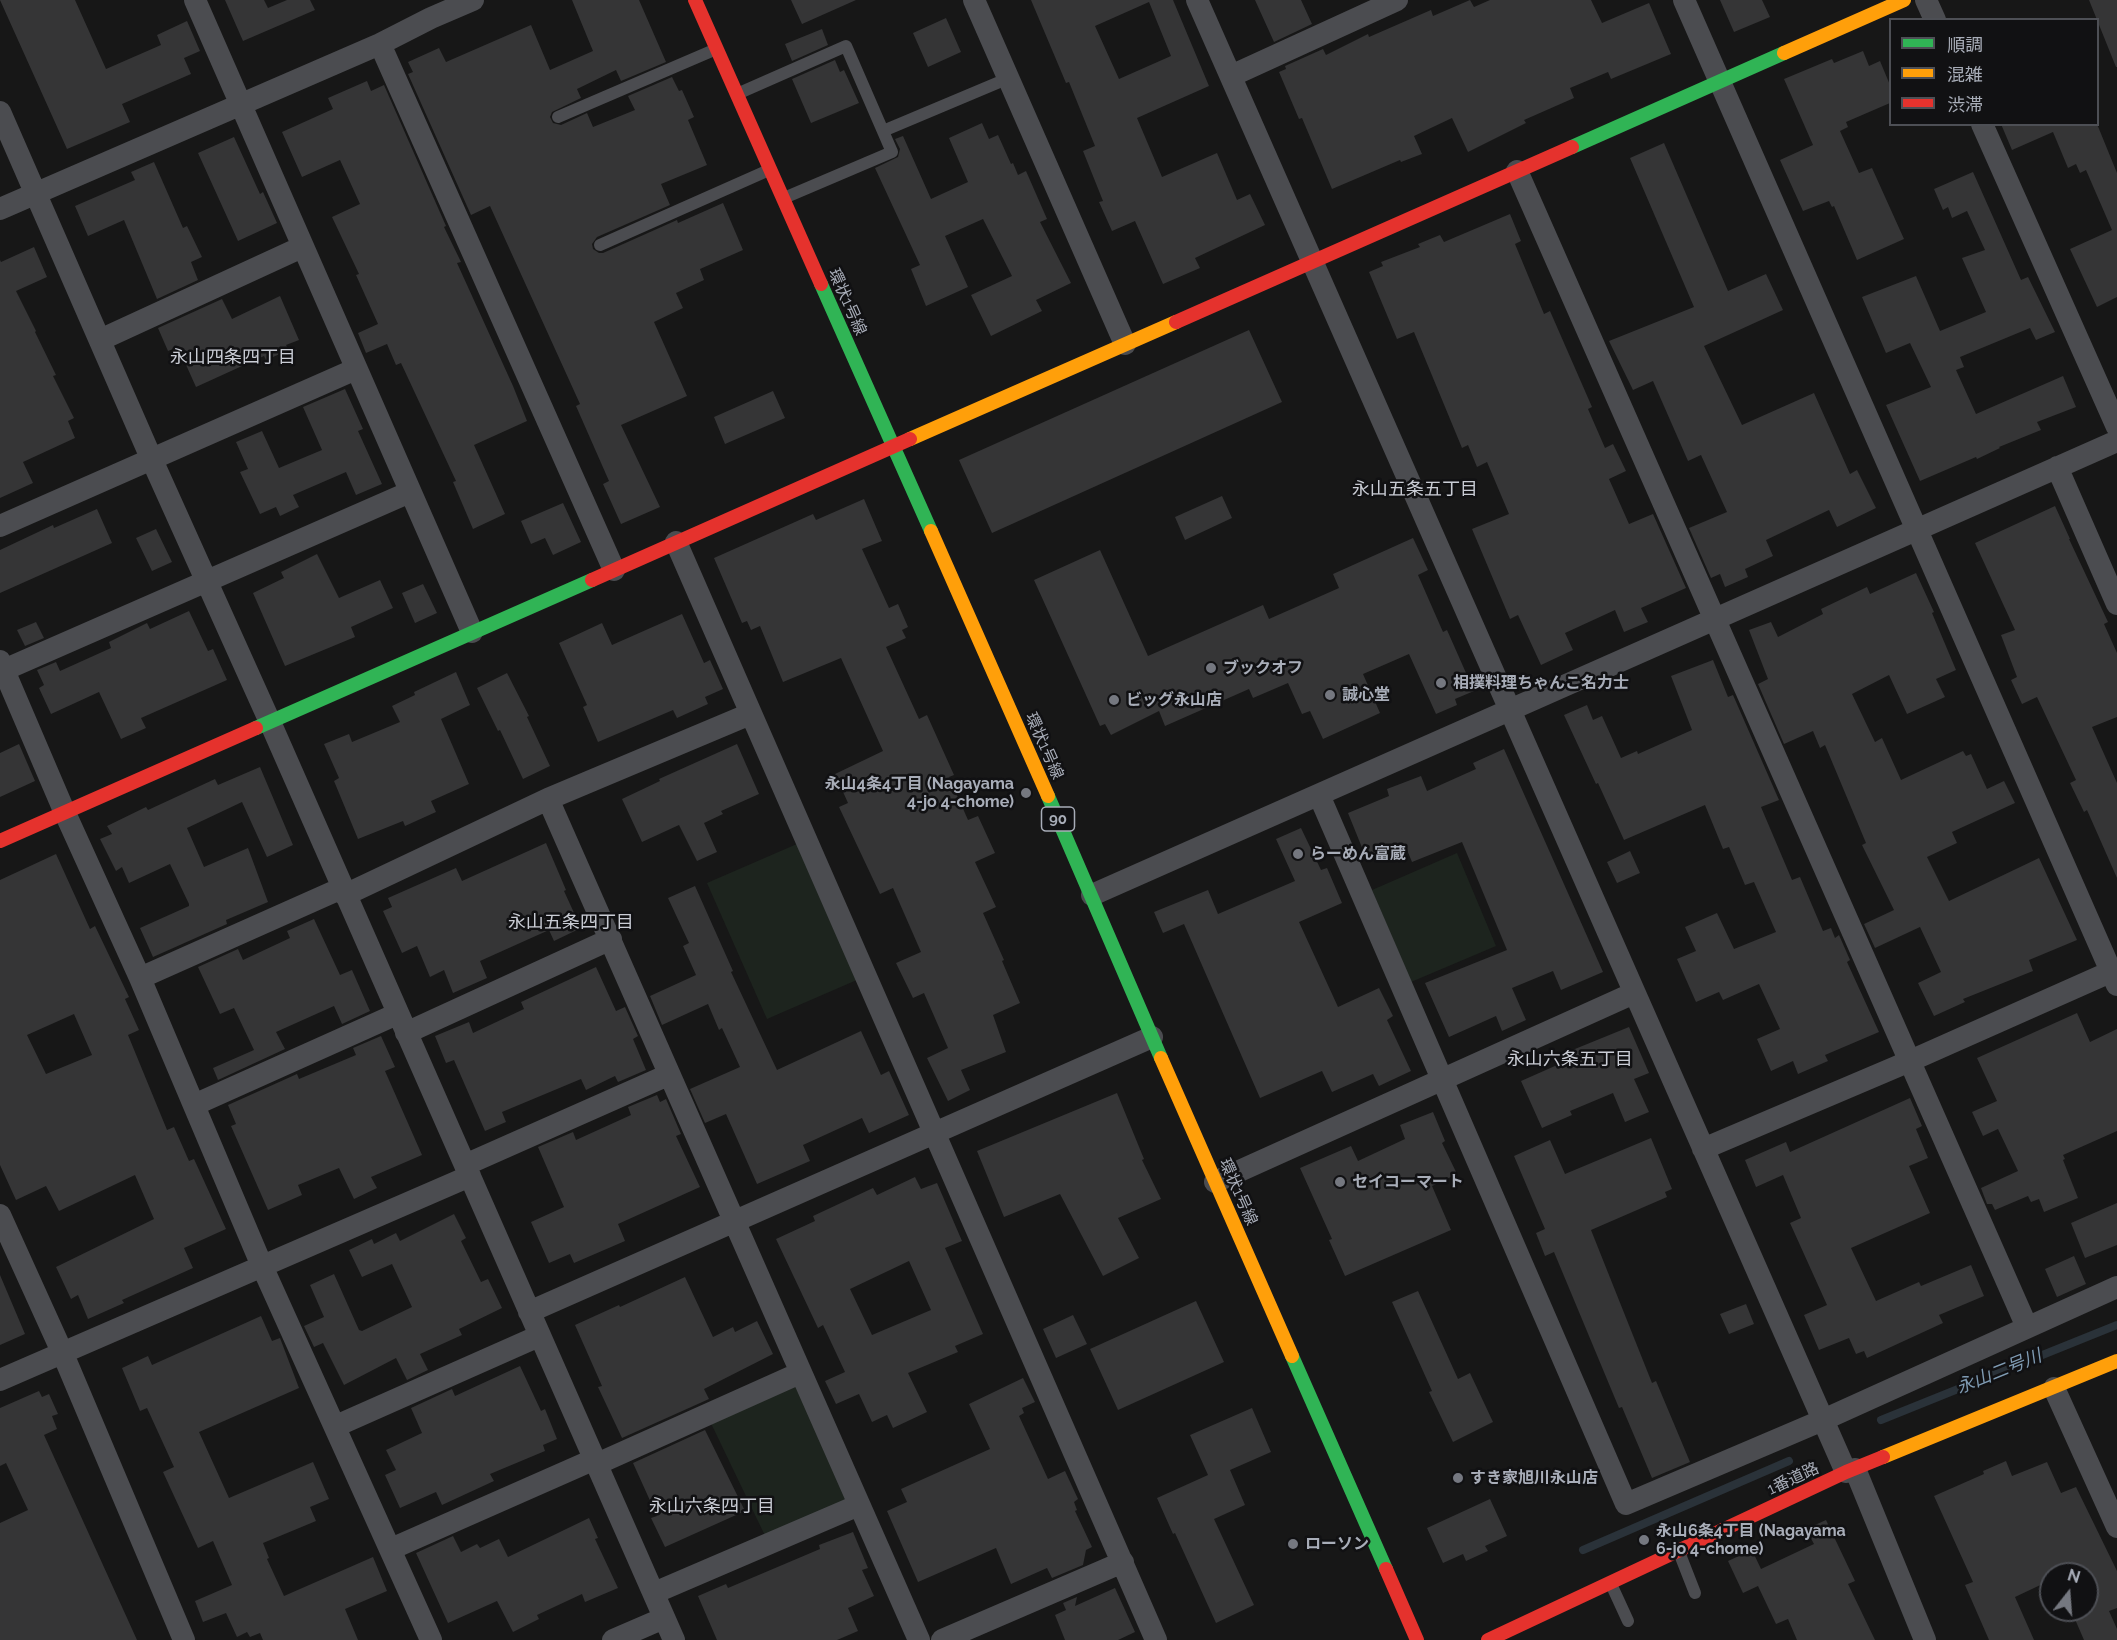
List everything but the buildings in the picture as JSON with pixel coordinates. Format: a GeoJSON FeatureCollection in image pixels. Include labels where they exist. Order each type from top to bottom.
{"type":"FeatureCollection","features":[{"type":"Feature","properties":{"kind":"street"},"geometry":{"type":"LineString","coordinates":[[195,0],[472,632]]}},
{"type":"Feature","properties":{"kind":"street"},"geometry":{"type":"LineString","coordinates":[[0,209],[380,44],[427,9],[473,0]]}},
{"type":"Feature","properties":{"kind":"street","name":"環状1号線"},"geometry":{"type":"LineString","coordinates":[[694,0],[1092,895],[1215,1182],[1417,1640]]}},
{"type":"Feature","properties":{"kind":"street"},"geometry":{"type":"LineString","coordinates":[[974,0],[1125,344]]}},
{"type":"Feature","properties":{"kind":"street"},"geometry":{"type":"LineString","coordinates":[[1197,0],[1823,1420],[1850,1471],[1925,1640]]}},
{"type":"Feature","properties":{"kind":"street"},"geometry":{"type":"LineString","coordinates":[[1231,76],[1397,0]]}},
{"type":"Feature","properties":{"kind":"street"},"geometry":{"type":"LineString","coordinates":[[1684,0],[2115,975],[1703,1149]]}},
{"type":"Feature","properties":{"kind":"street"},"geometry":{"type":"LineString","coordinates":[[0,841],[1720,81],[1858,9],[1904,0]]}},
{"type":"Feature","properties":{"kind":"street"},"geometry":{"type":"LineString","coordinates":[[1926,0],[1934,18]]}},
{"type":"Feature","properties":{"kind":"street"},"geometry":{"type":"LineString","coordinates":[[380,44],[614,570]]}},
{"type":"Feature","properties":{"kind":"street"},"geometry":{"type":"LineString","coordinates":[[0,112],[674,1640]]}},
{"type":"Feature","properties":{"kind":"street"},"geometry":{"type":"LineString","coordinates":[[1983,126],[2117,427]]}},
{"type":"Feature","properties":{"kind":"street"},"geometry":{"type":"LineString","coordinates":[[1517,171],[2027,1327]]}},
{"type":"Feature","properties":{"kind":"street"},"geometry":{"type":"LineString","coordinates":[[100,340],[302,247]]}},
{"type":"Feature","properties":{"kind":"street"},"geometry":{"type":"LineString","coordinates":[[0,526],[356,369]]}},
{"type":"Feature","properties":{"kind":"street"},"geometry":{"type":"LineString","coordinates":[[1092,895],[2117,441]]}},
{"type":"Feature","properties":{"kind":"street"},"geometry":{"type":"LineString","coordinates":[[2057,467],[2117,604]]}},
{"type":"Feature","properties":{"kind":"street"},"geometry":{"type":"LineString","coordinates":[[410,492],[206,582],[2,665],[65,813],[140,978],[262,1266],[431,1640]]}},
{"type":"Feature","properties":{"kind":"street"},"geometry":{"type":"LineString","coordinates":[[675,543],[1156,1640]]}},
{"type":"Feature","properties":{"kind":"street"},"geometry":{"type":"LineString","coordinates":[[140,978],[344,891],[548,799],[750,714]]}},
{"type":"Feature","properties":{"kind":"street"},"geometry":{"type":"LineString","coordinates":[[1319,795],[1626,1504],[1823,1420],[2117,1287]]}},
{"type":"Feature","properties":{"kind":"street"},"geometry":{"type":"LineString","coordinates":[[548,799],[919,1640]]}},
{"type":"Feature","properties":{"kind":"street"},"geometry":{"type":"LineString","coordinates":[[194,1105],[402,1024],[610,939]]}},
{"type":"Feature","properties":{"kind":"street"},"geometry":{"type":"LineString","coordinates":[[1215,1182],[1634,993]]}},
{"type":"Feature","properties":{"kind":"street"},"geometry":{"type":"LineString","coordinates":[[529,1312],[1152,1037]]}},
{"type":"Feature","properties":{"kind":"street"},"geometry":{"type":"LineString","coordinates":[[0,1380],[262,1266],[668,1075]]}},
{"type":"Feature","properties":{"kind":"street"},"geometry":{"type":"LineString","coordinates":[[0,1215],[63,1353],[184,1640]]}},
{"type":"Feature","properties":{"kind":"street"},"geometry":{"type":"LineString","coordinates":[[336,1426],[539,1336]]}},
{"type":"Feature","properties":{"kind":"street","name":"1番道路"},"geometry":{"type":"LineString","coordinates":[[1488,1640],[1850,1471],[2117,1361]]}},
{"type":"Feature","properties":{"kind":"street"},"geometry":{"type":"LineString","coordinates":[[391,1549],[800,1373]]}},
{"type":"Feature","properties":{"kind":"street"},"geometry":{"type":"LineString","coordinates":[[2054,1388],[2117,1527]]}},
{"type":"Feature","properties":{"kind":"street"},"geometry":{"type":"LineString","coordinates":[[654,1593],[859,1505]]}},
{"type":"Feature","properties":{"kind":"street"},"geometry":{"type":"LineString","coordinates":[[942,1640],[1123,1562]]}},
{"type":"Feature","properties":{"kind":"street"},"geometry":{"type":"LineString","coordinates":[[613,1640],[664,1618]]}},
{"type":"Feature","properties":{"kind":"lane"},"geometry":{"type":"LineString","coordinates":[[736,94],[846,46],[892,152],[783,199]]}},
{"type":"Feature","properties":{"kind":"lane"},"geometry":{"type":"LineString","coordinates":[[558,117],[716,49]]}},
{"type":"Feature","properties":{"kind":"lane"},"geometry":{"type":"LineString","coordinates":[[883,131],[1009,78]]}},
{"type":"Feature","properties":{"kind":"lane"},"geometry":{"type":"LineString","coordinates":[[600,245],[770,170]]}},
{"type":"Feature","properties":{"kind":"lane"},"geometry":{"type":"LineString","coordinates":[[1678,1551],[1695,1593]]}},
{"type":"Feature","properties":{"kind":"lane"},"geometry":{"type":"LineString","coordinates":[[1611,1583],[1628,1621]]}},
{"type":"Feature","properties":{"kind":"shaded area"},"geometry":{"type":"Polygon","coordinates":[[[806,840],[866,976],[767,1019],[707,883],[806,840]]]}},
{"type":"Feature","properties":{"kind":"shaded area"},"geometry":{"type":"Polygon","coordinates":[[[1457,853],[1496,946],[1411,982],[1372,890],[1457,853]]]}},
{"type":"Feature","properties":{"kind":"shaded area"},"geometry":{"type":"Polygon","coordinates":[[[800,1373],[859,1505],[769,1544],[707,1415],[800,1373]]]}},
{"type":"Feature","properties":{"kind":"waterway","name":"永山二号川"},"geometry":{"type":"LineString","coordinates":[[1881,1420],[2117,1325]]}},
{"type":"Feature","properties":{"kind":"waterway","name":"永山二号川"},"geometry":{"type":"LineString","coordinates":[[1583,1550],[1789,1461]]}},
{"type":"Feature","properties":{"kind":"traffic: fast"},"geometry":{"type":"LineString","coordinates":[[1572,147],[1784,53]]}},
{"type":"Feature","properties":{"kind":"traffic: fast"},"geometry":{"type":"LineString","coordinates":[[821,284],[931,531]]}},
{"type":"Feature","properties":{"kind":"traffic: fast"},"geometry":{"type":"LineString","coordinates":[[256,728],[592,580]]}},
{"type":"Feature","properties":{"kind":"traffic: fast"},"geometry":{"type":"LineString","coordinates":[[1048,796],[1161,1058]]}},
{"type":"Feature","properties":{"kind":"traffic: fast"},"geometry":{"type":"LineString","coordinates":[[1292,1356],[1386,1569]]}},
{"type":"Feature","properties":{"kind":"traffic: slow"},"geometry":{"type":"LineString","coordinates":[[1784,53],[1904,0]]}},
{"type":"Feature","properties":{"kind":"traffic: slow"},"geometry":{"type":"LineString","coordinates":[[910,439],[1176,322]]}},
{"type":"Feature","properties":{"kind":"traffic: slow"},"geometry":{"type":"LineString","coordinates":[[931,531],[1048,796]]}},
{"type":"Feature","properties":{"kind":"traffic: slow"},"geometry":{"type":"LineString","coordinates":[[1161,1058],[1292,1356]]}},
{"type":"Feature","properties":{"kind":"traffic: slow"},"geometry":{"type":"LineString","coordinates":[[1883,1457],[2117,1361]]}},
{"type":"Feature","properties":{"kind":"traffic: jam"},"geometry":{"type":"LineString","coordinates":[[695,0],[821,284]]}},
{"type":"Feature","properties":{"kind":"traffic: jam"},"geometry":{"type":"LineString","coordinates":[[1176,322],[1572,147]]}},
{"type":"Feature","properties":{"kind":"traffic: jam"},"geometry":{"type":"LineString","coordinates":[[592,580],[910,439]]}},
{"type":"Feature","properties":{"kind":"traffic: jam"},"geometry":{"type":"LineString","coordinates":[[0,841],[256,728]]}},
{"type":"Feature","properties":{"kind":"traffic: jam"},"geometry":{"type":"LineString","coordinates":[[1488,1640],[1846,1472],[1883,1457]]}},
{"type":"Feature","properties":{"kind":"traffic: jam"},"geometry":{"type":"LineString","coordinates":[[1386,1569],[1417,1640]]}},
{"type":"Feature","properties":{"kind":"place","name":"ブックオフ"},"geometry":{"type":"Point","coordinates":[1211,668]}},
{"type":"Feature","properties":{"kind":"place","name":"相撲料理ちゃんこ名力士"},"geometry":{"type":"Point","coordinates":[1441,683]}},
{"type":"Feature","properties":{"kind":"place","name":"誠心堂"},"geometry":{"type":"Point","coordinates":[1330,695]}},
{"type":"Feature","properties":{"kind":"place","name":"ビッグ永山店"},"geometry":{"type":"Point","coordinates":[1114,700]}},
{"type":"Feature","properties":{"kind":"place","name":"永山4条4丁目 (Nagayama 4-jo 4-chome)"},"geometry":{"type":"Point","coordinates":[1026,793]}},
{"type":"Feature","properties":{"kind":"place","name":"らーめん富蔵"},"geometry":{"type":"Point","coordinates":[1298,854]}},
{"type":"Feature","properties":{"kind":"place","name":"セイコーマート"},"geometry":{"type":"Point","coordinates":[1340,1182]}},
{"type":"Feature","properties":{"kind":"place","name":"すき家旭川永山店"},"geometry":{"type":"Point","coordinates":[1458,1478]}},
{"type":"Feature","properties":{"kind":"place","name":"永山6条4丁目 (Nagayama 6-jo 4-chome)"},"geometry":{"type":"Point","coordinates":[1644,1540]}},
{"type":"Feature","properties":{"kind":"place","name":"ローソン"},"geometry":{"type":"Point","coordinates":[1293,1544]}},
{"type":"Feature","properties":{"kind":"district","name":"永山四条四丁目"},"geometry":{"type":"Point","coordinates":[233,358]}},
{"type":"Feature","properties":{"kind":"district","name":"永山五条五丁目"},"geometry":{"type":"Point","coordinates":[1415,490]}},
{"type":"Feature","properties":{"kind":"district","name":"永山五条四丁目"},"geometry":{"type":"Point","coordinates":[571,923]}},
{"type":"Feature","properties":{"kind":"district","name":"永山六条五丁目"},"geometry":{"type":"Point","coordinates":[1570,1060]}},
{"type":"Feature","properties":{"kind":"district","name":"永山六条四丁目"},"geometry":{"type":"Point","coordinates":[712,1507]}}]}
